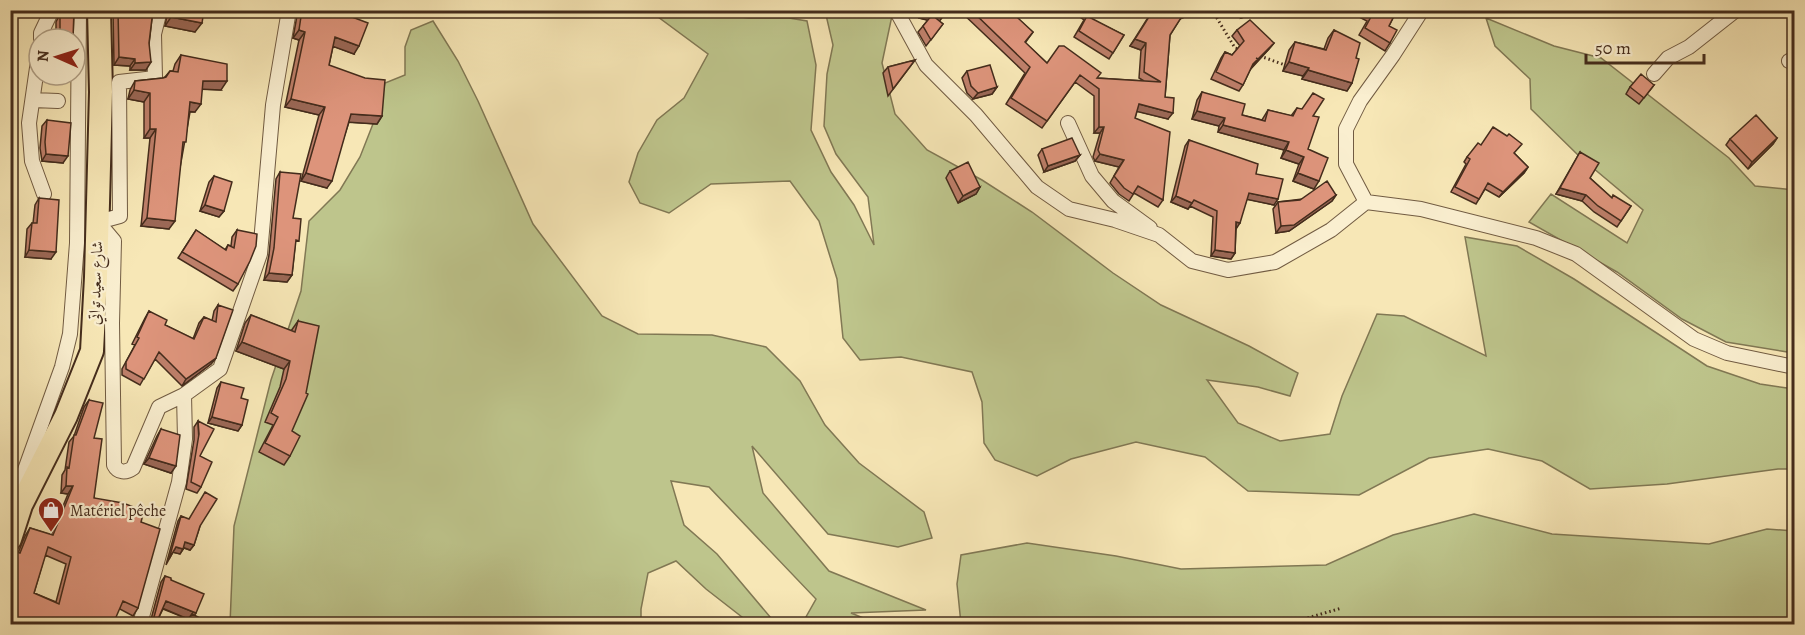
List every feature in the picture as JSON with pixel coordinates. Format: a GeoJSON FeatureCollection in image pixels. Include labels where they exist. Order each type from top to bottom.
{"type":"FeatureCollection","features":[{"type":"Feature","properties":{"kind":"main road","name":"شارع سعيد تواتي"},"geometry":{"type":"LineString","coordinates":[[10,539],[21,505],[66,416],[92,351],[98,222],[99,10]]}},
{"type":"Feature","properties":{"kind":"street"},"geometry":{"type":"LineString","coordinates":[[44,27],[52,10]]}},
{"type":"Feature","properties":{"kind":"street"},"geometry":{"type":"LineString","coordinates":[[10,511],[62,367],[70,333],[77,243],[79,10]]}},
{"type":"Feature","properties":{"kind":"street"},"geometry":{"type":"LineString","coordinates":[[160,10],[154,34],[155,78],[119,82],[120,216],[98,222],[114,241],[112,323],[114,465],[121,472],[133,468],[159,407],[184,395],[220,369],[260,254],[273,105],[289,10]]}},
{"type":"Feature","properties":{"kind":"street"},"geometry":{"type":"LineString","coordinates":[[896,10],[926,65],[976,115],[1037,187],[1068,209],[1115,220],[1160,236]]}},
{"type":"Feature","properties":{"kind":"street"},"geometry":{"type":"LineString","coordinates":[[1366,202],[1346,164],[1346,129],[1360,101],[1422,10]]}},
{"type":"Feature","properties":{"kind":"street"},"geometry":{"type":"LineString","coordinates":[[1654,74],[1668,58],[1689,47],[1736,10]]}},
{"type":"Feature","properties":{"kind":"street"},"geometry":{"type":"LineString","coordinates":[[35,87],[29,123],[32,161],[44,194]]}},
{"type":"Feature","properties":{"kind":"street"},"geometry":{"type":"LineString","coordinates":[[33,100],[58,101]]}},
{"type":"Feature","properties":{"kind":"street"},"geometry":{"type":"LineString","coordinates":[[1068,123],[1092,176],[1113,201],[1192,261],[1228,270],[1275,262],[1331,230],[1366,202],[1420,209],[1536,238],[1576,254],[1694,339],[1727,353],[1794,368]]}},
{"type":"Feature","properties":{"kind":"street"},"geometry":{"type":"LineString","coordinates":[[140,624],[179,482],[185,439],[184,395]]}},
{"type":"Feature","properties":{"kind":"path"},"geometry":{"type":"LineString","coordinates":[[1212,10],[1235,48],[1246,51]]}},
{"type":"Feature","properties":{"kind":"path"},"geometry":{"type":"LineString","coordinates":[[1257,55],[1289,66]]}},
{"type":"Feature","properties":{"kind":"path"},"geometry":{"type":"LineString","coordinates":[[1286,624],[1342,608]]}},
{"type":"Feature","properties":{"kind":"green space"},"geometry":{"type":"Polygon","coordinates":[[[650,11],[701,11],[749,18],[789,18],[807,21],[816,65],[811,130],[831,172],[854,205],[874,245],[868,197],[836,154],[824,126],[827,74],[833,45],[826,15],[830,11],[893,11],[882,63],[895,114],[927,150],[982,180],[1032,212],[1113,273],[1161,305],[1249,346],[1298,373],[1290,396],[1258,387],[1207,380],[1238,423],[1280,441],[1330,434],[1342,396],[1377,314],[1404,316],[1486,356],[1465,237],[1517,246],[1574,279],[1707,366],[1760,384],[1794,389],[1794,469],[1778,469],[1667,484],[1590,489],[1542,461],[1488,449],[1429,458],[1359,495],[1248,491],[1205,457],[1136,442],[1071,459],[1037,476],[995,460],[984,443],[982,402],[972,372],[901,357],[860,360],[843,338],[837,279],[819,221],[790,181],[711,184],[669,213],[640,203],[629,182],[638,153],[657,120],[684,98],[708,54],[650,11]]]}},
{"type":"Feature","properties":{"kind":"green space"},"geometry":{"type":"Polygon","coordinates":[[[1486,18],[1554,46],[1601,58],[1729,158],[1755,186],[1794,190],[1794,353],[1726,342],[1682,319],[1617,272],[1529,222],[1551,194],[1627,243],[1643,210],[1580,157],[1531,109],[1530,79],[1495,46],[1486,18]]]}},
{"type":"Feature","properties":{"kind":"green space"},"geometry":{"type":"Polygon","coordinates":[[[433,21],[458,61],[478,101],[533,224],[602,316],[638,334],[712,335],[766,347],[800,381],[825,425],[859,463],[924,512],[932,538],[898,547],[828,534],[752,446],[763,493],[829,571],[926,610],[851,613],[878,624],[802,624],[816,599],[709,487],[671,481],[684,525],[717,554],[776,624],[751,624],[706,589],[676,561],[648,573],[641,609],[641,624],[230,624],[234,526],[271,380],[301,291],[309,221],[340,190],[360,157],[380,106],[385,83],[405,75],[405,47],[411,30],[433,21]]]}},
{"type":"Feature","properties":{"kind":"green space"},"geometry":{"type":"Polygon","coordinates":[[[1474,514],[1552,534],[1709,544],[1767,529],[1794,531],[1794,624],[961,624],[957,584],[961,555],[1027,543],[1116,556],[1181,569],[1326,565],[1393,535],[1474,514]]]}},
{"type":"Feature","properties":{"kind":"building"},"geometry":{"type":"Polygon","coordinates":[[[63,10],[74,10],[73,27],[60,27],[63,10]]]}},
{"type":"Feature","properties":{"kind":"building"},"geometry":{"type":"Polygon","coordinates":[[[118,10],[153,10],[149,43],[151,62],[135,63],[135,59],[119,57],[118,10]]]}},
{"type":"Feature","properties":{"kind":"building"},"geometry":{"type":"Polygon","coordinates":[[[173,10],[204,10],[202,23],[171,17],[173,10]]]}},
{"type":"Feature","properties":{"kind":"building"},"geometry":{"type":"Polygon","coordinates":[[[302,10],[336,10],[368,23],[359,46],[335,37],[329,65],[365,78],[385,80],[382,116],[351,114],[332,181],[306,173],[325,107],[291,99],[305,32],[299,30],[302,10]]]}},
{"type":"Feature","properties":{"kind":"building"},"geometry":{"type":"Polygon","coordinates":[[[924,10],[947,10],[942,16],[924,10]]]}},
{"type":"Feature","properties":{"kind":"building"},"geometry":{"type":"Polygon","coordinates":[[[971,10],[1015,10],[1018,18],[1033,32],[1025,42],[1047,63],[1059,46],[1064,46],[1101,73],[1097,78],[1161,82],[1144,72],[1146,43],[1135,39],[1152,12],[1156,15],[1159,10],[1190,10],[1184,13],[1170,35],[1165,97],[1174,98],[1173,113],[1139,104],[1135,118],[1170,132],[1163,200],[1138,186],[1133,194],[1124,188],[1114,176],[1124,160],[1100,154],[1098,150],[1104,127],[1099,127],[1099,89],[1080,75],[1047,121],[1011,98],[1030,67],[971,10]]]}},
{"type":"Feature","properties":{"kind":"building"},"geometry":{"type":"Polygon","coordinates":[[[1367,10],[1397,10],[1389,26],[1397,30],[1390,43],[1365,28],[1373,13],[1367,10]]]}},
{"type":"Feature","properties":{"kind":"building"},"geometry":{"type":"Polygon","coordinates":[[[932,15],[943,24],[931,40],[923,26],[932,15]]]}},
{"type":"Feature","properties":{"kind":"building"},"geometry":{"type":"Polygon","coordinates":[[[1087,16],[1124,35],[1113,53],[1079,31],[1087,16]]]}},
{"type":"Feature","properties":{"kind":"building"},"geometry":{"type":"Polygon","coordinates":[[[1250,20],[1274,43],[1253,64],[1243,85],[1216,72],[1225,52],[1232,55],[1244,41],[1237,30],[1250,20]]]}},
{"type":"Feature","properties":{"kind":"building"},"geometry":{"type":"Polygon","coordinates":[[[1334,30],[1360,43],[1356,58],[1359,59],[1352,83],[1289,62],[1295,42],[1326,50],[1334,30]]]}},
{"type":"Feature","properties":{"kind":"building"},"geometry":{"type":"Polygon","coordinates":[[[181,55],[227,64],[227,81],[203,81],[201,104],[190,102],[186,142],[183,142],[175,221],[147,218],[156,129],[150,129],[150,93],[134,90],[135,81],[163,78],[170,71],[178,72],[181,55]]]}},
{"type":"Feature","properties":{"kind":"building"},"geometry":{"type":"Polygon","coordinates":[[[915,60],[893,89],[888,67],[915,60]]]}},
{"type":"Feature","properties":{"kind":"building"},"geometry":{"type":"Polygon","coordinates":[[[990,65],[997,87],[978,93],[971,86],[967,71],[990,65]]]}},
{"type":"Feature","properties":{"kind":"building"},"geometry":{"type":"Polygon","coordinates":[[[1641,74],[1654,85],[1644,98],[1630,87],[1641,74]]]}},
{"type":"Feature","properties":{"kind":"building"},"geometry":{"type":"Polygon","coordinates":[[[1202,92],[1245,104],[1242,115],[1265,121],[1268,110],[1293,116],[1297,108],[1302,109],[1313,93],[1324,99],[1313,116],[1319,117],[1308,149],[1328,158],[1319,181],[1298,173],[1304,157],[1286,150],[1289,142],[1223,125],[1225,118],[1197,111],[1202,92]]]}},
{"type":"Feature","properties":{"kind":"building"},"geometry":{"type":"Polygon","coordinates":[[[1756,115],[1777,138],[1752,162],[1730,139],[1756,115]]]}},
{"type":"Feature","properties":{"kind":"building"},"geometry":{"type":"Polygon","coordinates":[[[47,120],[71,123],[68,156],[46,154],[47,120]]]}},
{"type":"Feature","properties":{"kind":"building"},"geometry":{"type":"Polygon","coordinates":[[[1493,127],[1507,136],[1509,134],[1522,144],[1514,153],[1528,167],[1503,192],[1488,183],[1479,199],[1455,187],[1470,159],[1467,157],[1478,143],[1481,145],[1493,127]]]}},
{"type":"Feature","properties":{"kind":"building"},"geometry":{"type":"Polygon","coordinates":[[[1072,138],[1080,155],[1048,166],[1042,149],[1072,138]]]}},
{"type":"Feature","properties":{"kind":"building"},"geometry":{"type":"Polygon","coordinates":[[[1189,140],[1258,164],[1256,174],[1283,179],[1278,199],[1249,193],[1240,223],[1236,222],[1235,253],[1215,250],[1217,211],[1194,200],[1192,203],[1176,196],[1189,140]]]}},
{"type":"Feature","properties":{"kind":"building"},"geometry":{"type":"Polygon","coordinates":[[[1580,152],[1599,163],[1590,178],[1612,198],[1613,195],[1631,206],[1621,221],[1586,195],[1560,188],[1580,152]]]}},
{"type":"Feature","properties":{"kind":"building"},"geometry":{"type":"Polygon","coordinates":[[[968,162],[980,187],[963,196],[950,171],[968,162]]]}},
{"type":"Feature","properties":{"kind":"building"},"geometry":{"type":"Polygon","coordinates":[[[280,172],[301,174],[293,218],[301,219],[292,275],[269,273],[274,248],[280,172]]]}},
{"type":"Feature","properties":{"kind":"building"},"geometry":{"type":"Polygon","coordinates":[[[214,176],[232,182],[224,211],[205,205],[214,176]]]}},
{"type":"Feature","properties":{"kind":"building"},"geometry":{"type":"Polygon","coordinates":[[[1327,181],[1336,195],[1294,225],[1281,226],[1278,202],[1300,200],[1327,181]]]}},
{"type":"Feature","properties":{"kind":"building"},"geometry":{"type":"Polygon","coordinates":[[[39,198],[59,200],[56,252],[29,250],[32,223],[37,223],[39,198]]]}},
{"type":"Feature","properties":{"kind":"building"},"geometry":{"type":"Polygon","coordinates":[[[196,230],[226,250],[228,245],[234,248],[237,230],[257,234],[256,246],[238,284],[182,252],[196,230]]]}},
{"type":"Feature","properties":{"kind":"building"},"geometry":{"type":"Polygon","coordinates":[[[218,305],[233,310],[216,358],[186,379],[159,352],[144,379],[126,369],[126,362],[139,338],[137,337],[149,311],[167,320],[165,325],[194,339],[204,317],[216,322],[218,305]]]}},
{"type":"Feature","properties":{"kind":"building"},"geometry":{"type":"Polygon","coordinates":[[[251,315],[295,332],[298,321],[319,326],[306,393],[308,394],[292,431],[300,436],[290,456],[265,443],[278,417],[271,413],[286,379],[290,361],[242,342],[251,315]]]}},
{"type":"Feature","properties":{"kind":"building"},"geometry":{"type":"Polygon","coordinates":[[[221,382],[244,388],[241,398],[248,400],[242,425],[212,417],[221,382]]]}},
{"type":"Feature","properties":{"kind":"building"},"geometry":{"type":"Polygon","coordinates":[[[89,400],[103,403],[94,438],[102,439],[94,498],[123,503],[144,511],[141,522],[160,529],[138,608],[123,601],[113,624],[10,624],[10,560],[13,551],[20,553],[30,528],[53,535],[73,486],[66,486],[67,467],[69,468],[74,435],[76,435],[89,400]],[[48,547],[34,593],[59,604],[71,557],[48,547]]]}},
{"type":"Feature","properties":{"kind":"building"},"geometry":{"type":"Polygon","coordinates":[[[198,421],[214,429],[200,456],[212,462],[201,487],[191,482],[199,434],[198,421]]]}},
{"type":"Feature","properties":{"kind":"building"},"geometry":{"type":"Polygon","coordinates":[[[161,429],[180,435],[176,466],[149,458],[161,429]]]}},
{"type":"Feature","properties":{"kind":"building"},"geometry":{"type":"Polygon","coordinates":[[[205,492],[217,499],[200,526],[194,545],[185,542],[183,549],[176,547],[169,559],[181,516],[189,519],[205,492]]]}},
{"type":"Feature","properties":{"kind":"building"},"geometry":{"type":"Polygon","coordinates":[[[165,576],[204,594],[196,613],[166,601],[158,619],[154,617],[165,576]]]}},
{"type":"Feature","properties":{"kind":"building"},"geometry":{"type":"Polygon","coordinates":[[[192,614],[208,622],[207,624],[187,624],[192,614]]]}},
{"type":"Feature","properties":{"kind":"place","name":"Matériel pêche"},"geometry":{"type":"Point","coordinates":[51,533]}}]}
